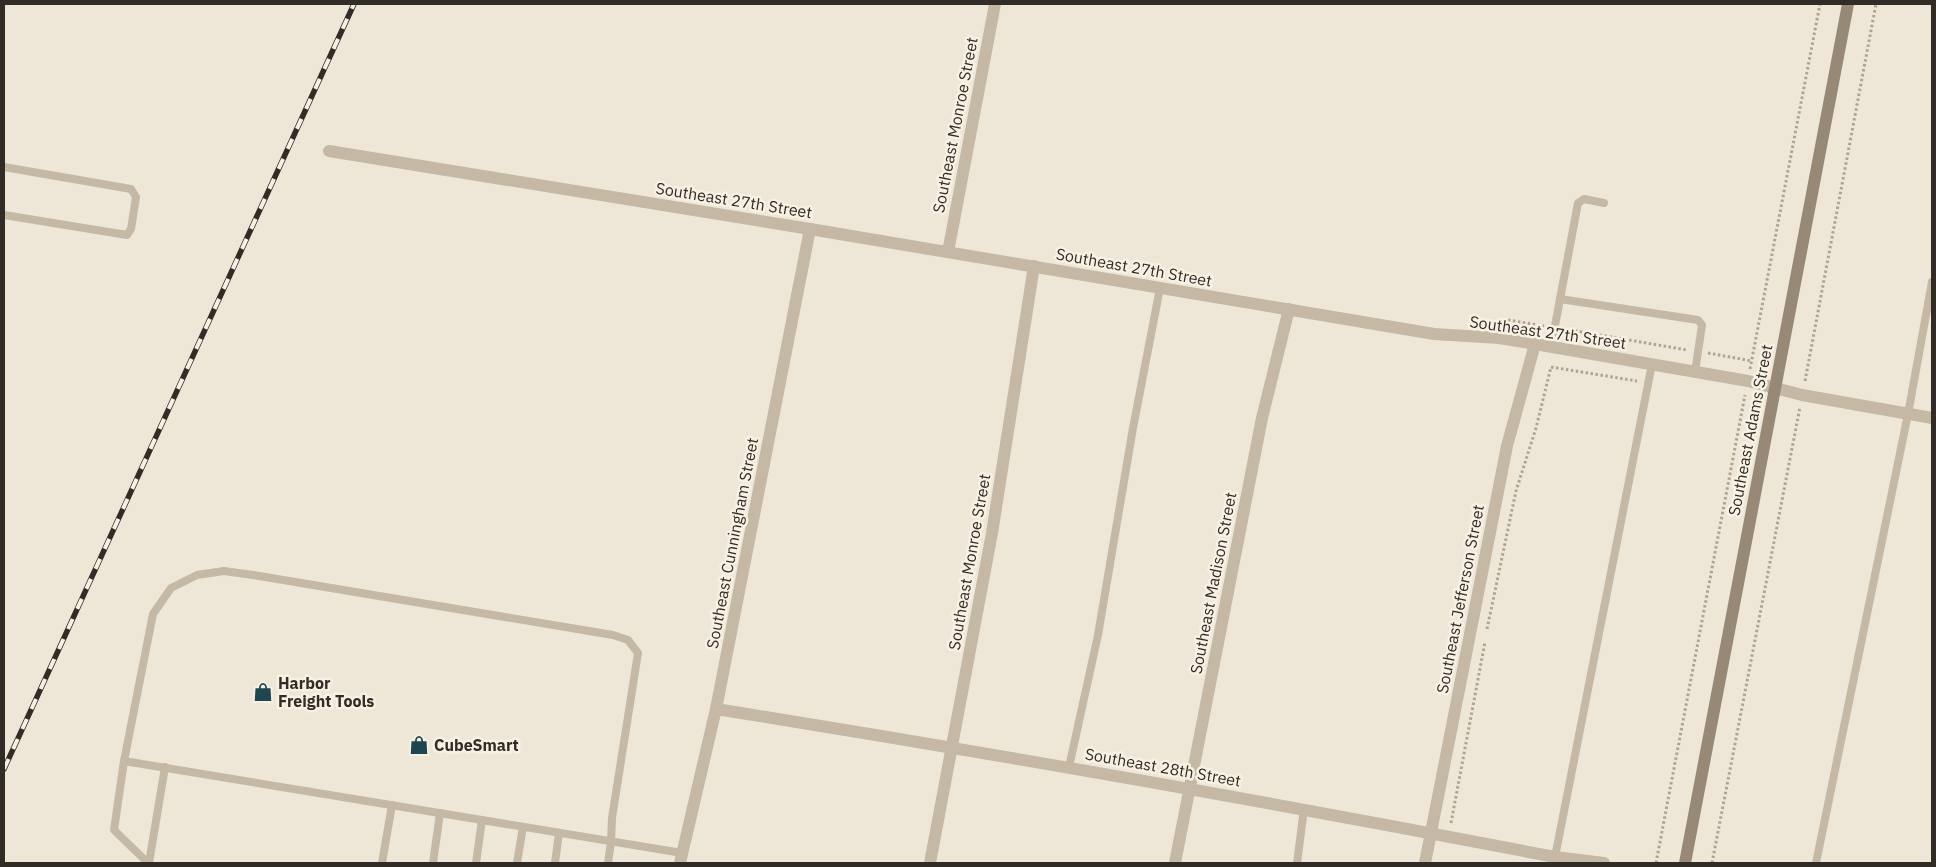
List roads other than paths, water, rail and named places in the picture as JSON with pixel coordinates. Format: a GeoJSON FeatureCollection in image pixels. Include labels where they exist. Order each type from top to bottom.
{"type":"FeatureCollection","features":[{"type":"Feature","properties":{"kind":"main road","name":"Southeast Adams Street"},"geometry":{"type":"LineString","coordinates":[[1685,863],[1848,4]]}},
{"type":"Feature","properties":{"kind":"street","name":"Southeast Monroe Street"},"geometry":{"type":"LineString","coordinates":[[948,252],[995,4]]}},
{"type":"Feature","properties":{"kind":"street","name":"Southeast 27th Street"},"geometry":{"type":"LineString","coordinates":[[329,151],[810,228],[1434,334],[1499,338],[1551,346],[1748,381],[1802,395],[1932,418]]}},
{"type":"Feature","properties":{"kind":"street","name":"Southeast Cunningham Street"},"geometry":{"type":"LineString","coordinates":[[681,858],[716,709],[810,228]]}},
{"type":"Feature","properties":{"kind":"street","name":"Southeast Monroe Street"},"geometry":{"type":"LineString","coordinates":[[930,863],[992,533],[1034,266]]}},
{"type":"Feature","properties":{"kind":"street","name":"Southeast Madison Street"},"geometry":{"type":"LineString","coordinates":[[1175,863],[1262,418],[1289,309]]}},
{"type":"Feature","properties":{"kind":"street","name":"Southeast Jefferson Street"},"geometry":{"type":"LineString","coordinates":[[1425,863],[1507,446],[1535,344]]}},
{"type":"Feature","properties":{"kind":"street","name":"Southeast 28th Street"},"geometry":{"type":"LineString","coordinates":[[716,709],[951,746],[1190,788],[1555,857],[1604,863]]}},
{"type":"Feature","properties":{"kind":"lane"},"geometry":{"type":"LineString","coordinates":[[4,167],[132,189],[136,197],[131,230],[127,235],[4,215]]}},
{"type":"Feature","properties":{"kind":"lane"},"geometry":{"type":"LineString","coordinates":[[1551,346],[1578,203],[1584,199],[1604,203]]}},
{"type":"Feature","properties":{"kind":"lane"},"geometry":{"type":"LineString","coordinates":[[1816,863],[1908,414],[1932,282]]}},
{"type":"Feature","properties":{"kind":"lane"},"geometry":{"type":"LineString","coordinates":[[1068,767],[1098,635],[1160,288]]}},
{"type":"Feature","properties":{"kind":"lane"},"geometry":{"type":"LineString","coordinates":[[1560,299],[1698,320],[1702,325],[1695,372]]}},
{"type":"Feature","properties":{"kind":"lane"},"geometry":{"type":"LineString","coordinates":[[1555,857],[1652,364]]}},
{"type":"Feature","properties":{"kind":"lane"},"geometry":{"type":"LineString","coordinates":[[148,863],[114,830],[124,760],[153,614],[171,588],[197,575],[224,572],[253,575],[613,635],[628,640],[638,653],[612,818],[608,863]]}},
{"type":"Feature","properties":{"kind":"lane"},"geometry":{"type":"LineString","coordinates":[[124,760],[611,842],[681,858]]}},
{"type":"Feature","properties":{"kind":"lane"},"geometry":{"type":"LineString","coordinates":[[148,863],[165,767]]}},
{"type":"Feature","properties":{"kind":"lane"},"geometry":{"type":"LineString","coordinates":[[382,863],[392,805]]}},
{"type":"Feature","properties":{"kind":"lane"},"geometry":{"type":"LineString","coordinates":[[1297,863],[1304,809]]}},
{"type":"Feature","properties":{"kind":"lane"},"geometry":{"type":"LineString","coordinates":[[433,863],[440,813]]}},
{"type":"Feature","properties":{"kind":"lane"},"geometry":{"type":"LineString","coordinates":[[476,863],[482,820]]}},
{"type":"Feature","properties":{"kind":"lane"},"geometry":{"type":"LineString","coordinates":[[517,863],[523,827]]}},
{"type":"Feature","properties":{"kind":"lane"},"geometry":{"type":"LineString","coordinates":[[555,863],[559,833]]}},
{"type":"Feature","properties":{"kind":"railway"},"geometry":{"type":"LineString","coordinates":[[4,769],[354,4]]}},
{"type":"Feature","properties":{"kind":"place","name":"Harbor Freight Tools"},"geometry":{"type":"Point","coordinates":[263,692]}},
{"type":"Feature","properties":{"kind":"place","name":"CubeSmart"},"geometry":{"type":"Point","coordinates":[419,745]}}]}
